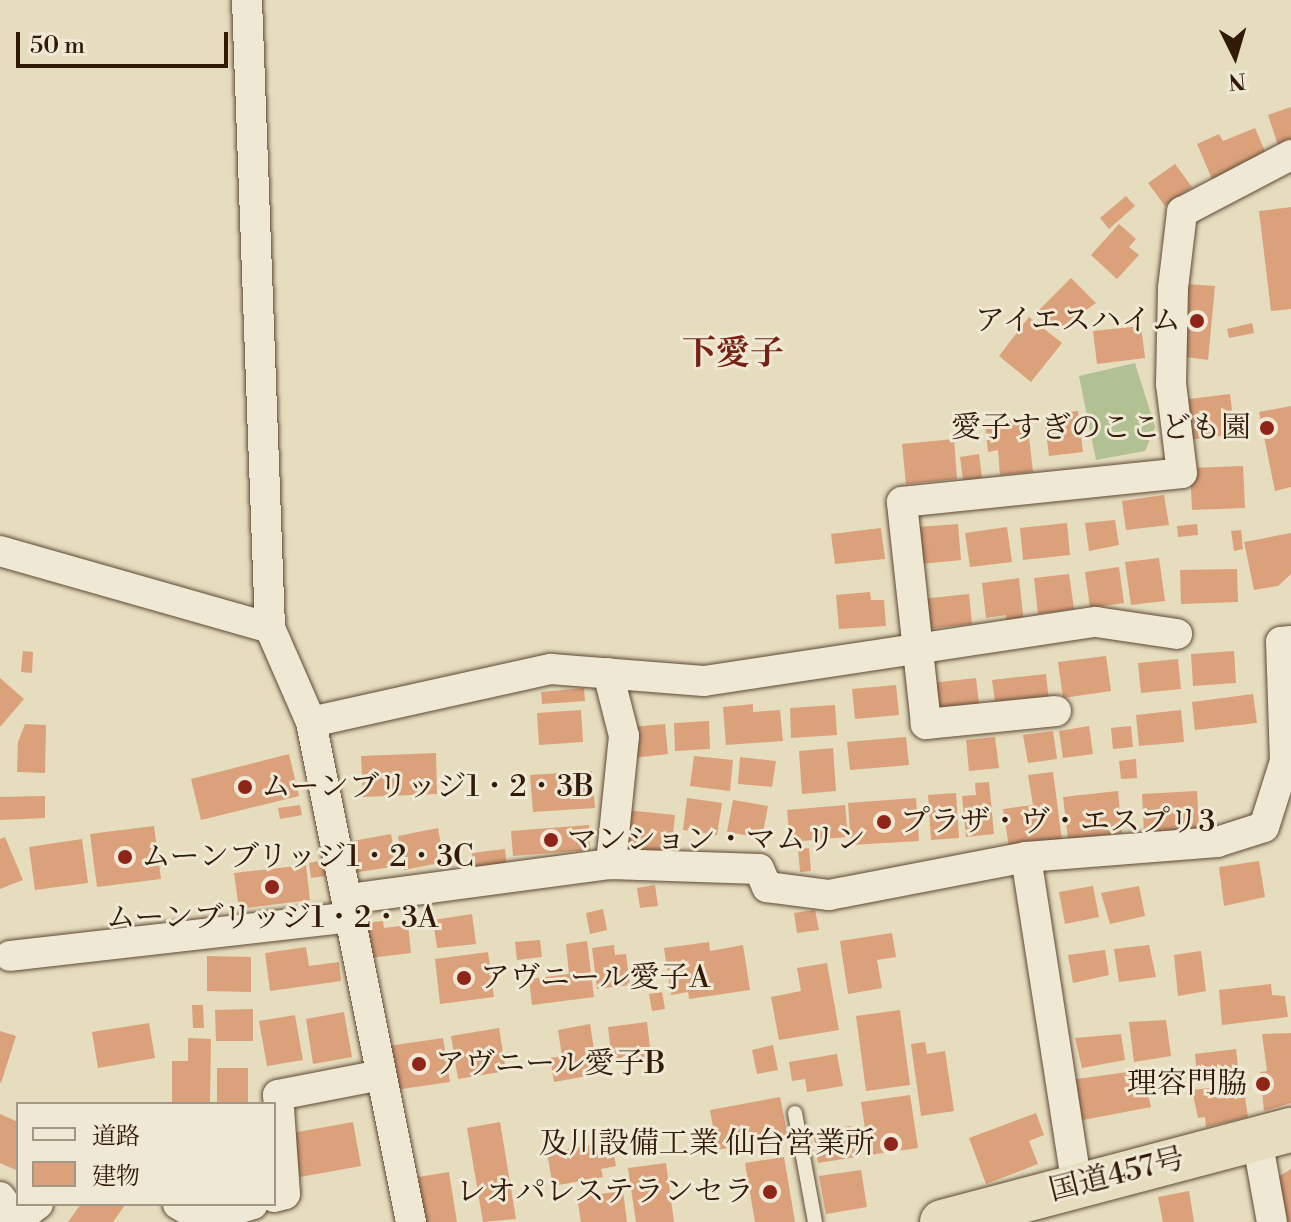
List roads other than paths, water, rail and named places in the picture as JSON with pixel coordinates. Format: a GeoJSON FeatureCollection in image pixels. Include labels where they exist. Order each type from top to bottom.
{"type":"FeatureCollection","features":[{"type":"Feature","properties":{"kind":"highway","name":"国道457号"},"geometry":{"type":"LineString","coordinates":[[950,1221],[1274,1135]]}},
{"type":"Feature","properties":{"kind":"street"},"geometry":{"type":"LineString","coordinates":[[247,0],[270,628],[311,722],[411,1222]]}},
{"type":"Feature","properties":{"kind":"street"},"geometry":{"type":"LineString","coordinates":[[1056,711],[926,724],[902,502],[1182,473],[1171,384],[1173,288],[1182,212],[1291,155]]}},
{"type":"Feature","properties":{"kind":"street"},"geometry":{"type":"LineString","coordinates":[[0,551],[270,628]]}},
{"type":"Feature","properties":{"kind":"street"},"geometry":{"type":"LineString","coordinates":[[311,722],[551,669],[704,681],[1096,622],[1177,634]]}},
{"type":"Feature","properties":{"kind":"street"},"geometry":{"type":"LineString","coordinates":[[10,956],[350,908],[611,864],[759,869],[767,887],[829,895],[1026,857],[1217,842],[1264,827],[1285,761],[1281,642],[1291,641]]}},
{"type":"Feature","properties":{"kind":"street"},"geometry":{"type":"LineString","coordinates":[[608,673],[624,736],[611,864]]}},
{"type":"Feature","properties":{"kind":"street"},"geometry":{"type":"LineString","coordinates":[[1026,857],[1077,1185]]}},
{"type":"Feature","properties":{"kind":"street"},"geometry":{"type":"LineString","coordinates":[[276,1196],[285,1194],[278,1095],[381,1075]]}},
{"type":"Feature","properties":{"kind":"street"},"geometry":{"type":"LineString","coordinates":[[1272,1222],[1274,1135]]}},
{"type":"Feature","properties":{"kind":"street"},"geometry":{"type":"LineString","coordinates":[[181,1206],[204,1219],[246,1206]]}},
{"type":"Feature","properties":{"kind":"lane"},"geometry":{"type":"LineString","coordinates":[[795,1113],[815,1222]]}},
{"type":"Feature","properties":{"kind":"place","name":"アイエスハイム"},"geometry":{"type":"Point","coordinates":[1197,321]}},
{"type":"Feature","properties":{"kind":"place","name":"愛子すぎのここども園"},"geometry":{"type":"Point","coordinates":[1267,428]}},
{"type":"Feature","properties":{"kind":"place","name":"ムーンブリッジ1・2・3B"},"geometry":{"type":"Point","coordinates":[245,787]}},
{"type":"Feature","properties":{"kind":"place","name":"プラザ・ヴ・エスプリ3"},"geometry":{"type":"Point","coordinates":[884,822]}},
{"type":"Feature","properties":{"kind":"place","name":"マンション・マムリン"},"geometry":{"type":"Point","coordinates":[551,840]}},
{"type":"Feature","properties":{"kind":"place","name":"ムーンブリッジ1・2・3C"},"geometry":{"type":"Point","coordinates":[125,857]}},
{"type":"Feature","properties":{"kind":"place","name":"ムーンブリッジ1・2・3A"},"geometry":{"type":"Point","coordinates":[272,887]}},
{"type":"Feature","properties":{"kind":"place","name":"アヴニール愛子A"},"geometry":{"type":"Point","coordinates":[464,978]}},
{"type":"Feature","properties":{"kind":"place","name":"アヴニール愛子B"},"geometry":{"type":"Point","coordinates":[419,1064]}},
{"type":"Feature","properties":{"kind":"place","name":"理容門脇"},"geometry":{"type":"Point","coordinates":[1263,1084]}},
{"type":"Feature","properties":{"kind":"place","name":"及川設備工業 仙台営業所"},"geometry":{"type":"Point","coordinates":[891,1144]}},
{"type":"Feature","properties":{"kind":"place","name":"レオパレステランセラ"},"geometry":{"type":"Point","coordinates":[770,1192]}},
{"type":"Feature","properties":{"kind":"district","name":"下愛子"},"geometry":{"type":"Point","coordinates":[733,355]}}]}
